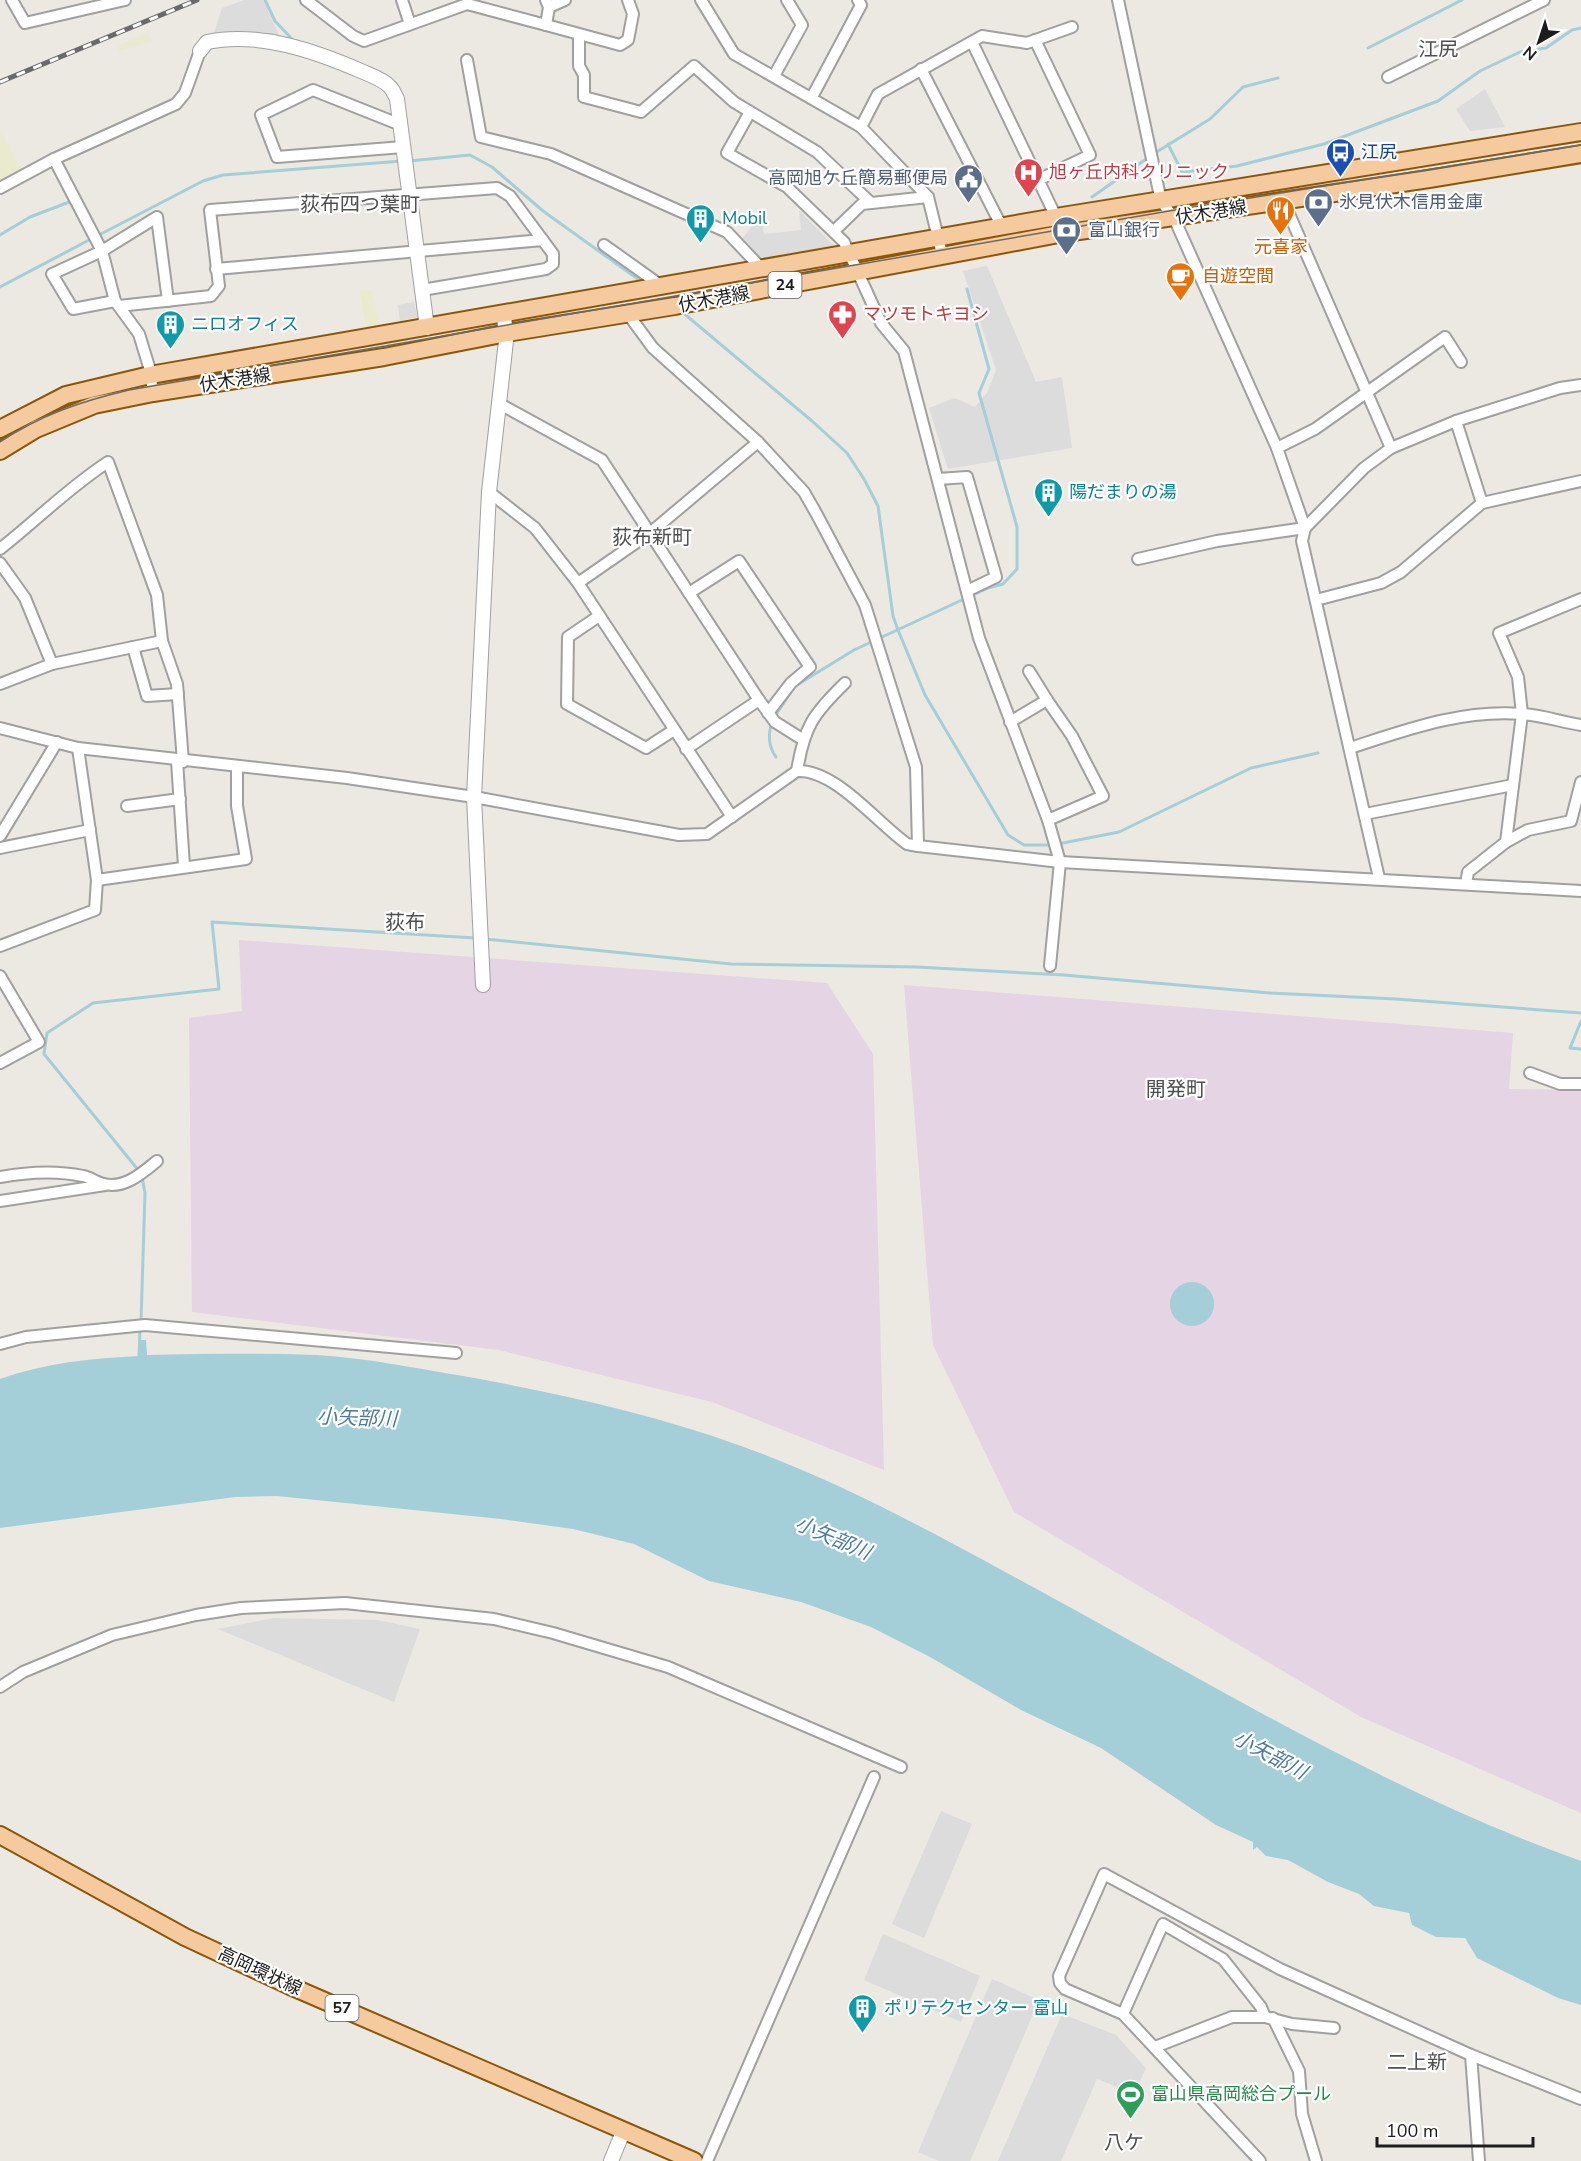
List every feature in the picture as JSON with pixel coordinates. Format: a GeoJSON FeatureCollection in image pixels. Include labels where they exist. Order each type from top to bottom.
{"type":"FeatureCollection","features":[{"type":"Feature","properties":{"kind":"main road","name":"伏木港線"},"geometry":{"type":"LineString","coordinates":[[0,429],[66,395],[150,375],[939,240],[1056,217],[1581,132]]}},
{"type":"Feature","properties":{"kind":"main road","name":"伏木港線"},"geometry":{"type":"LineString","coordinates":[[0,451],[36,429],[94,405],[153,393],[384,357],[507,333],[943,258],[1059,234],[1581,154]]}},
{"type":"Feature","properties":{"kind":"main road","name":"高岡環状線"},"geometry":{"type":"LineString","coordinates":[[0,1835],[185,1937],[623,2132],[694,2161]]}},
{"type":"Feature","properties":{"kind":"street"},"geometry":{"type":"LineString","coordinates":[[12,0],[25,23],[125,0]]}},
{"type":"Feature","properties":{"kind":"street"},"geometry":{"type":"LineString","coordinates":[[306,0],[352,36],[364,41],[466,2],[620,45],[628,40],[633,14],[628,0]]}},
{"type":"Feature","properties":{"kind":"street"},"geometry":{"type":"LineString","coordinates":[[402,0],[410,24]]}},
{"type":"Feature","properties":{"kind":"street"},"geometry":{"type":"LineString","coordinates":[[546,25],[548,3],[564,0]]}},
{"type":"Feature","properties":{"kind":"street"},"geometry":{"type":"LineString","coordinates":[[701,0],[734,54],[861,127],[928,197],[943,258]]}},
{"type":"Feature","properties":{"kind":"street"},"geometry":{"type":"LineString","coordinates":[[774,76],[802,24],[787,0]]}},
{"type":"Feature","properties":{"kind":"street"},"geometry":{"type":"LineString","coordinates":[[812,97],[861,5],[858,0]]}},
{"type":"Feature","properties":{"kind":"street"},"geometry":{"type":"LineString","coordinates":[[1118,0],[1161,201],[1174,218],[1277,448],[1305,528]]}},
{"type":"Feature","properties":{"kind":"street"},"geometry":{"type":"LineString","coordinates":[[1388,76],[1544,0]]}},
{"type":"Feature","properties":{"kind":"street"},"geometry":{"type":"LineString","coordinates":[[861,127],[878,94],[982,36],[1027,43],[1072,27]]}},
{"type":"Feature","properties":{"kind":"street"},"geometry":{"type":"LineString","coordinates":[[579,35],[579,66],[584,75],[584,97],[641,112],[694,66],[734,102],[818,152],[871,203]]}},
{"type":"Feature","properties":{"kind":"street"},"geometry":{"type":"LineString","coordinates":[[0,188],[54,159],[176,104],[185,93],[200,51],[207,42],[219,40],[262,42],[329,57],[389,86],[397,99],[428,328]]}},
{"type":"Feature","properties":{"kind":"street"},"geometry":{"type":"LineString","coordinates":[[1035,40],[1090,155],[1038,180]]}},
{"type":"Feature","properties":{"kind":"street"},"geometry":{"type":"LineString","coordinates":[[972,42],[1056,217]]}},
{"type":"Feature","properties":{"kind":"street"},"geometry":{"type":"LineString","coordinates":[[467,60],[481,137],[551,154],[727,232],[762,269]]}},
{"type":"Feature","properties":{"kind":"street"},"geometry":{"type":"LineString","coordinates":[[921,69],[1002,227]]}},
{"type":"Feature","properties":{"kind":"street"},"geometry":{"type":"LineString","coordinates":[[401,125],[314,90],[261,115],[278,157],[403,147]]}},
{"type":"Feature","properties":{"kind":"street"},"geometry":{"type":"LineString","coordinates":[[750,112],[727,153],[787,187],[834,231],[852,254],[881,323],[904,351],[980,638],[1048,820],[1060,862],[1050,966]]}},
{"type":"Feature","properties":{"kind":"street"},"geometry":{"type":"LineString","coordinates":[[54,159],[102,251],[117,304],[139,334],[153,393]]}},
{"type":"Feature","properties":{"kind":"street"},"geometry":{"type":"LineString","coordinates":[[168,301],[157,217],[102,251],[52,274],[73,309],[168,301],[211,296],[219,286],[210,210],[497,188],[510,196],[553,254],[553,264],[546,269],[422,290]]}},
{"type":"Feature","properties":{"kind":"street"},"geometry":{"type":"LineString","coordinates":[[834,231],[862,204],[928,197]]}},
{"type":"Feature","properties":{"kind":"street"},"geometry":{"type":"LineString","coordinates":[[1283,200],[1391,448]]}},
{"type":"Feature","properties":{"kind":"street"},"geometry":{"type":"LineString","coordinates":[[216,269],[543,240]]}},
{"type":"Feature","properties":{"kind":"street"},"geometry":{"type":"LineString","coordinates":[[604,245],[663,287]]}},
{"type":"Feature","properties":{"kind":"street"},"geometry":{"type":"LineString","coordinates":[[483,985],[474,796],[489,492],[507,333],[504,314]]}},
{"type":"Feature","properties":{"kind":"street"},"geometry":{"type":"LineString","coordinates":[[628,314],[653,348],[758,442],[804,492],[865,605],[916,767],[918,846]]}},
{"type":"Feature","properties":{"kind":"street"},"geometry":{"type":"LineString","coordinates":[[1277,448],[1315,429],[1445,337],[1461,362]]}},
{"type":"Feature","properties":{"kind":"street"},"geometry":{"type":"LineString","coordinates":[[1379,878],[1302,541],[1305,528],[1364,468],[1391,448],[1456,421],[1560,388],[1581,385]]}},
{"type":"Feature","properties":{"kind":"street"},"geometry":{"type":"LineString","coordinates":[[498,403],[602,460],[768,713],[775,722],[802,738]]}},
{"type":"Feature","properties":{"kind":"street"},"geometry":{"type":"LineString","coordinates":[[1456,421],[1482,503]]}},
{"type":"Feature","properties":{"kind":"street"},"geometry":{"type":"LineString","coordinates":[[578,583],[650,533],[758,442]]}},
{"type":"Feature","properties":{"kind":"street"},"geometry":{"type":"LineString","coordinates":[[0,549],[38,518],[50,504],[108,462],[157,595],[162,641],[178,694],[184,866]]}},
{"type":"Feature","properties":{"kind":"street"},"geometry":{"type":"LineString","coordinates":[[938,478],[967,477],[996,577],[967,591]]}},
{"type":"Feature","properties":{"kind":"street"},"geometry":{"type":"LineString","coordinates":[[1316,600],[1381,583],[1401,572],[1482,503],[1581,481]]}},
{"type":"Feature","properties":{"kind":"street"},"geometry":{"type":"LineString","coordinates":[[489,492],[535,528],[578,583],[732,817]]}},
{"type":"Feature","properties":{"kind":"street"},"geometry":{"type":"LineString","coordinates":[[1138,559],[1217,541],[1305,528]]}},
{"type":"Feature","properties":{"kind":"street"},"geometry":{"type":"LineString","coordinates":[[689,593],[739,561],[810,667],[791,683],[768,713]]}},
{"type":"Feature","properties":{"kind":"street"},"geometry":{"type":"LineString","coordinates":[[0,563],[25,598],[52,664]]}},
{"type":"Feature","properties":{"kind":"street"},"geometry":{"type":"LineString","coordinates":[[1506,842],[1522,714],[1518,677],[1499,633],[1580,603]]}},
{"type":"Feature","properties":{"kind":"street"},"geometry":{"type":"LineString","coordinates":[[599,616],[568,637],[567,705],[646,748],[674,730]]}},
{"type":"Feature","properties":{"kind":"street"},"geometry":{"type":"LineString","coordinates":[[0,684],[52,664],[162,641]]}},
{"type":"Feature","properties":{"kind":"street"},"geometry":{"type":"LineString","coordinates":[[133,647],[147,696],[178,694]]}},
{"type":"Feature","properties":{"kind":"street"},"geometry":{"type":"LineString","coordinates":[[1029,671],[1072,736],[1103,796],[1048,820]]}},
{"type":"Feature","properties":{"kind":"street"},"geometry":{"type":"LineString","coordinates":[[796,771],[802,738],[818,708],[845,683]]}},
{"type":"Feature","properties":{"kind":"street"},"geometry":{"type":"LineString","coordinates":[[686,749],[759,700]]}},
{"type":"Feature","properties":{"kind":"street"},"geometry":{"type":"LineString","coordinates":[[1010,722],[1047,700]]}},
{"type":"Feature","properties":{"kind":"street"},"geometry":{"type":"LineString","coordinates":[[1350,748],[1418,725],[1473,715],[1522,714],[1581,725]]}},
{"type":"Feature","properties":{"kind":"street"},"geometry":{"type":"LineString","coordinates":[[0,728],[78,748],[474,796],[680,835],[707,834],[796,771],[810,771],[828,778],[896,837],[907,844],[918,846],[1060,862],[1581,891]]}},
{"type":"Feature","properties":{"kind":"street"},"geometry":{"type":"LineString","coordinates":[[0,836],[57,742]]}},
{"type":"Feature","properties":{"kind":"street"},"geometry":{"type":"LineString","coordinates":[[0,946],[95,910],[97,880],[78,748]]}},
{"type":"Feature","properties":{"kind":"street"},"geometry":{"type":"LineString","coordinates":[[97,880],[246,859],[237,806],[237,766]]}},
{"type":"Feature","properties":{"kind":"street"},"geometry":{"type":"LineString","coordinates":[[1466,884],[1468,872],[1506,842],[1528,830],[1572,821],[1581,782]]}},
{"type":"Feature","properties":{"kind":"street"},"geometry":{"type":"LineString","coordinates":[[1365,814],[1513,785]]}},
{"type":"Feature","properties":{"kind":"street"},"geometry":{"type":"LineString","coordinates":[[127,806],[180,799]]}},
{"type":"Feature","properties":{"kind":"street"},"geometry":{"type":"LineString","coordinates":[[0,848],[90,830]]}},
{"type":"Feature","properties":{"kind":"street"},"geometry":{"type":"LineString","coordinates":[[0,976],[39,1042],[0,1064]]}},
{"type":"Feature","properties":{"kind":"street"},"geometry":{"type":"LineString","coordinates":[[1530,1073],[1560,1084],[1581,1084]]}},
{"type":"Feature","properties":{"kind":"street"},"geometry":{"type":"LineString","coordinates":[[0,1201],[124,1183],[138,1178],[157,1161]]}},
{"type":"Feature","properties":{"kind":"street"},"geometry":{"type":"LineString","coordinates":[[0,1177],[33,1171],[84,1176],[105,1185]]}},
{"type":"Feature","properties":{"kind":"street"},"geometry":{"type":"LineString","coordinates":[[0,1344],[26,1337],[145,1325],[456,1353]]}},
{"type":"Feature","properties":{"kind":"street"},"geometry":{"type":"LineString","coordinates":[[0,1687],[23,1672],[112,1635],[196,1615],[241,1608],[345,1603],[494,1619],[553,1633],[668,1667],[902,1767]]}},
{"type":"Feature","properties":{"kind":"street"},"geometry":{"type":"LineString","coordinates":[[707,2161],[873,1777]]}},
{"type":"Feature","properties":{"kind":"street"},"geometry":{"type":"LineString","coordinates":[[1260,2161],[1124,2014],[1065,1989],[1060,1983],[1059,1976],[1104,1874],[1280,1969],[1470,2055],[1581,2099]]}},
{"type":"Feature","properties":{"kind":"street"},"geometry":{"type":"LineString","coordinates":[[1124,2014],[1163,1924],[1223,1959],[1269,2018],[1299,2071],[1302,2114],[1316,2161]]}},
{"type":"Feature","properties":{"kind":"street"},"geometry":{"type":"LineString","coordinates":[[1155,2047],[1232,2018],[1269,2018],[1334,2028]]}},
{"type":"Feature","properties":{"kind":"street"},"geometry":{"type":"LineString","coordinates":[[1470,2055],[1479,2161]]}},
{"type":"Feature","properties":{"kind":"street"},"geometry":{"type":"LineString","coordinates":[[611,2161],[623,2132]]}},
{"type":"Feature","properties":{"kind":"shaded area"},"geometry":{"type":"Polygon","coordinates":[[[244,0],[263,0],[279,35],[214,33],[222,8],[244,0]]]}},
{"type":"Feature","properties":{"kind":"shaded area"},"geometry":{"type":"Polygon","coordinates":[[[1485,89],[1505,127],[1470,131],[1456,109],[1485,89]]]}},
{"type":"Feature","properties":{"kind":"shaded area"},"geometry":{"type":"Polygon","coordinates":[[[799,210],[836,248],[763,263],[742,239],[760,216],[764,234],[801,230],[799,210]]]}},
{"type":"Feature","properties":{"kind":"shaded area"},"geometry":{"type":"Polygon","coordinates":[[[987,266],[1036,382],[1062,377],[1072,448],[948,469],[929,408],[955,398],[975,407],[987,393],[996,370],[963,271],[987,266]]]}},
{"type":"Feature","properties":{"kind":"shaded area"},"geometry":{"type":"Polygon","coordinates":[[[414,302],[417,317],[400,321],[398,305],[414,302]]]}},
{"type":"Feature","properties":{"kind":"shaded area"},"geometry":{"type":"Polygon","coordinates":[[[239,940],[827,983],[873,1054],[884,1470],[712,1402],[499,1350],[192,1312],[189,1018],[242,1011],[239,940]]]}},
{"type":"Feature","properties":{"kind":"shaded area"},"geometry":{"type":"Polygon","coordinates":[[[904,985],[1513,1033],[1509,1089],[1581,1090],[1581,1813],[1361,1717],[1014,1512],[933,1345],[904,985]]]}},
{"type":"Feature","properties":{"kind":"shaded area"},"geometry":{"type":"Polygon","coordinates":[[[274,1618],[378,1620],[420,1629],[394,1702],[218,1629],[274,1618]]]}},
{"type":"Feature","properties":{"kind":"shaded area"},"geometry":{"type":"Polygon","coordinates":[[[941,1811],[972,1824],[924,1938],[892,1924],[941,1811]]]}},
{"type":"Feature","properties":{"kind":"shaded area"},"geometry":{"type":"Polygon","coordinates":[[[883,1934],[980,1976],[961,2022],[864,1980],[883,1934]]]}},
{"type":"Feature","properties":{"kind":"shaded area"},"geometry":{"type":"Polygon","coordinates":[[[992,1979],[1039,2000],[970,2161],[939,2161],[918,2152],[992,1979]]]}},
{"type":"Feature","properties":{"kind":"shaded area"},"geometry":{"type":"Polygon","coordinates":[[[1062,2014],[1116,2035],[1146,2068],[1134,2094],[1097,2079],[1061,2161],[998,2161],[1062,2014]]]}},
{"type":"Feature","properties":{"kind":"green space"},"geometry":{"type":"Polygon","coordinates":[[[147,33],[152,41],[119,51],[117,46],[147,33]]]}},
{"type":"Feature","properties":{"kind":"green space"},"geometry":{"type":"Polygon","coordinates":[[[0,131],[22,169],[0,182],[0,131]]]}},
{"type":"Feature","properties":{"kind":"green space"},"geometry":{"type":"Polygon","coordinates":[[[372,290],[379,324],[367,328],[359,291],[372,290]]]}},
{"type":"Feature","properties":{"kind":"water"},"geometry":{"type":"Polygon","coordinates":[[[1192,1282],[1207,1289],[1214,1304],[1207,1319],[1192,1326],[1177,1319],[1170,1304],[1177,1289],[1192,1282]]]}},
{"type":"Feature","properties":{"kind":"water","name":"小矢部川"},"geometry":{"type":"Polygon","coordinates":[[[140,1340],[146,1340],[147,1355],[335,1356],[533,1389],[604,1405],[707,1434],[775,1459],[843,1488],[942,1538],[1218,1690],[1360,1765],[1506,1832],[1581,1861],[1581,2005],[1558,1998],[1477,1958],[1465,1938],[1436,1937],[1412,1925],[1409,1913],[1374,1906],[1359,1894],[1328,1882],[1288,1860],[1266,1856],[1257,1847],[1253,1850],[1253,1842],[1216,1825],[1101,1748],[1021,1710],[930,1657],[871,1627],[801,1602],[709,1581],[634,1544],[573,1529],[501,1519],[277,1496],[235,1497],[0,1528],[0,1379],[69,1362],[140,1356],[140,1340]]]}},
{"type":"Feature","properties":{"kind":"waterway"},"geometry":{"type":"LineString","coordinates":[[265,0],[275,21],[291,38]]}},
{"type":"Feature","properties":{"kind":"waterway"},"geometry":{"type":"LineString","coordinates":[[1368,48],[1462,0]]}},
{"type":"Feature","properties":{"kind":"waterway"},"geometry":{"type":"LineString","coordinates":[[1168,144],[1182,172],[1237,166],[1324,144],[1438,101],[1480,71],[1520,52],[1546,48],[1572,30],[1581,28]]}},
{"type":"Feature","properties":{"kind":"waterway"},"geometry":{"type":"LineString","coordinates":[[1155,153],[1210,119],[1243,87],[1278,78]]}},
{"type":"Feature","properties":{"kind":"waterway"},"geometry":{"type":"LineString","coordinates":[[409,161],[470,155],[492,167],[543,211],[642,282]]}},
{"type":"Feature","properties":{"kind":"waterway"},"geometry":{"type":"LineString","coordinates":[[1092,197],[1149,157]]}},
{"type":"Feature","properties":{"kind":"waterway"},"geometry":{"type":"LineString","coordinates":[[97,236],[203,181],[223,175],[402,161]]}},
{"type":"Feature","properties":{"kind":"waterway"},"geometry":{"type":"LineString","coordinates":[[0,235],[30,217],[72,201]]}},
{"type":"Feature","properties":{"kind":"waterway"},"geometry":{"type":"LineString","coordinates":[[0,287],[91,239]]}},
{"type":"Feature","properties":{"kind":"waterway"},"geometry":{"type":"LineString","coordinates":[[797,685],[854,650],[988,588],[1003,584],[1017,569],[1017,527],[979,393],[989,369],[967,289]]}},
{"type":"Feature","properties":{"kind":"waterway"},"geometry":{"type":"LineString","coordinates":[[681,311],[847,453],[878,506],[893,616],[925,695],[1008,835],[1024,845],[1052,845]]}},
{"type":"Feature","properties":{"kind":"waterway"},"geometry":{"type":"LineString","coordinates":[[775,716],[793,689]]}},
{"type":"Feature","properties":{"kind":"waterway"},"geometry":{"type":"LineString","coordinates":[[772,722],[771,749],[776,757]]}},
{"type":"Feature","properties":{"kind":"waterway"},"geometry":{"type":"LineString","coordinates":[[1058,844],[1119,832],[1251,768],[1318,753]]}},
{"type":"Feature","properties":{"kind":"waterway"},"geometry":{"type":"LineString","coordinates":[[139,1171],[44,1054],[47,1033],[93,1003],[219,989],[212,922],[475,938]]}},
{"type":"Feature","properties":{"kind":"waterway"},"geometry":{"type":"LineString","coordinates":[[485,939],[731,964],[917,967],[1064,975],[1270,993],[1396,999],[1581,1013]]}},
{"type":"Feature","properties":{"kind":"waterway"},"geometry":{"type":"LineString","coordinates":[[1581,1021],[1570,1048],[1581,1049]]}},
{"type":"Feature","properties":{"kind":"waterway"},"geometry":{"type":"LineString","coordinates":[[141,1322],[145,1193],[142,1177]]}},
{"type":"Feature","properties":{"kind":"waterway"},"geometry":{"type":"LineString","coordinates":[[139,1358],[140,1329]]}},
{"type":"Feature","properties":{"kind":"tram line"},"geometry":{"type":"LineString","coordinates":[[0,442],[30,424],[62,410],[129,390],[1169,211],[1581,145]]}},
{"type":"Feature","properties":{"kind":"railway"},"geometry":{"type":"LineString","coordinates":[[0,82],[197,0]]}},
{"type":"Feature","properties":{"kind":"place","name":"江尻"},"geometry":{"type":"Point","coordinates":[1340,178]}},
{"type":"Feature","properties":{"kind":"place","name":"旭ヶ丘内科クリニック"},"geometry":{"type":"Point","coordinates":[1028,198]}},
{"type":"Feature","properties":{"kind":"place","name":"高岡旭ケ丘簡易郵便局"},"geometry":{"type":"Point","coordinates":[969,204]}},
{"type":"Feature","properties":{"kind":"place","name":"氷見伏木信用金庫"},"geometry":{"type":"Point","coordinates":[1318,228]}},
{"type":"Feature","properties":{"kind":"place","name":"元喜家"},"geometry":{"type":"Point","coordinates":[1281,236]}},
{"type":"Feature","properties":{"kind":"place","name":"Mobil"},"geometry":{"type":"Point","coordinates":[701,244]}},
{"type":"Feature","properties":{"kind":"place","name":"富山銀行"},"geometry":{"type":"Point","coordinates":[1067,256]}},
{"type":"Feature","properties":{"kind":"place","name":"自遊空間"},"geometry":{"type":"Point","coordinates":[1181,302]}},
{"type":"Feature","properties":{"kind":"place","name":"マツモトキヨシ"},"geometry":{"type":"Point","coordinates":[842,340]}},
{"type":"Feature","properties":{"kind":"place","name":"ニロオフィス"},"geometry":{"type":"Point","coordinates":[170,350]}},
{"type":"Feature","properties":{"kind":"place","name":"陽だまりの湯"},"geometry":{"type":"Point","coordinates":[1048,518]}},
{"type":"Feature","properties":{"kind":"place","name":"ポリテクセンター 富山"},"geometry":{"type":"Point","coordinates":[863,2034]}},
{"type":"Feature","properties":{"kind":"place","name":"富山県高岡総合プール"},"geometry":{"type":"Point","coordinates":[1130,2120]}},
{"type":"Feature","properties":{"kind":"district","name":"江尻"},"geometry":{"type":"Point","coordinates":[1438,49]}},
{"type":"Feature","properties":{"kind":"district","name":"荻布四つ葉町"},"geometry":{"type":"Point","coordinates":[360,204]}},
{"type":"Feature","properties":{"kind":"district","name":"荻布新町"},"geometry":{"type":"Point","coordinates":[652,537]}},
{"type":"Feature","properties":{"kind":"district","name":"荻布"},"geometry":{"type":"Point","coordinates":[405,922]}},
{"type":"Feature","properties":{"kind":"district","name":"開発町"},"geometry":{"type":"Point","coordinates":[1176,1089]}},
{"type":"Feature","properties":{"kind":"district","name":"二上新"},"geometry":{"type":"Point","coordinates":[1417,2062]}},
{"type":"Feature","properties":{"kind":"district","name":"八ケ"},"geometry":{"type":"Point","coordinates":[1124,2142]}}]}
